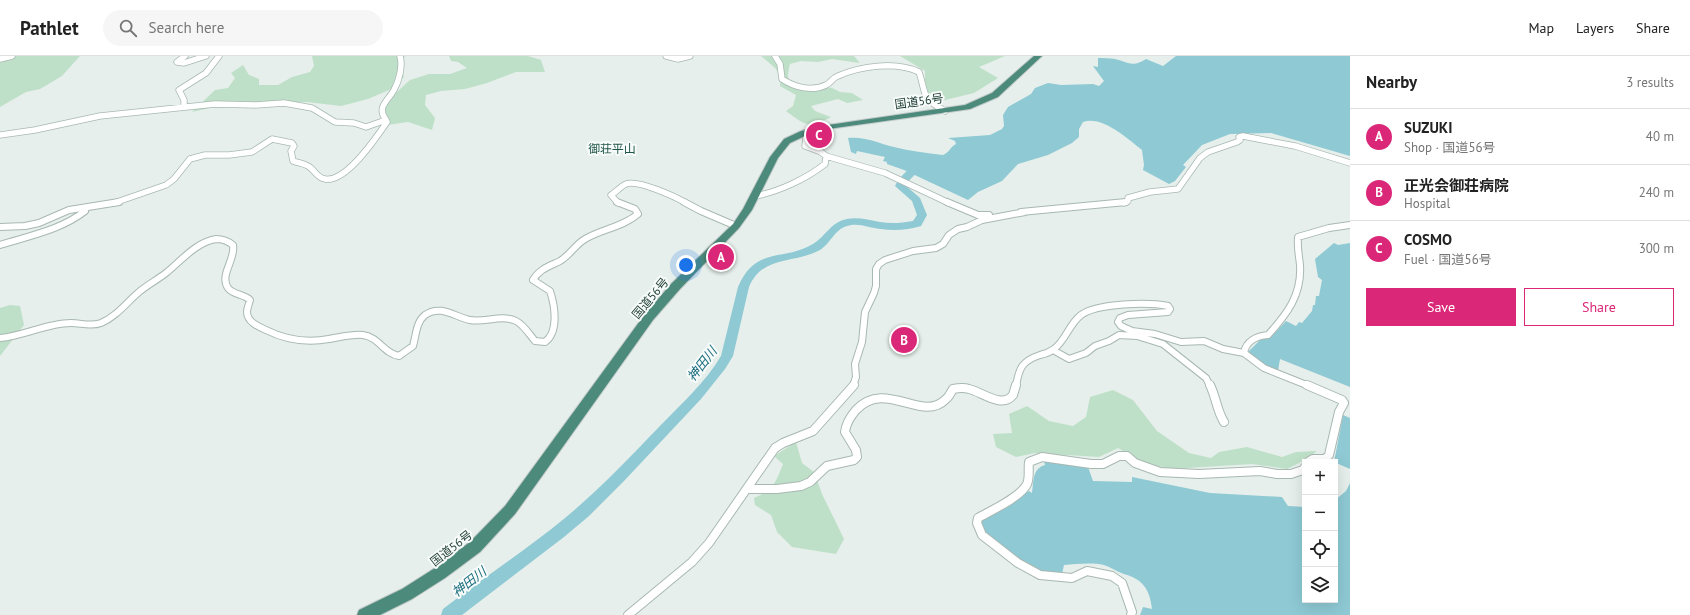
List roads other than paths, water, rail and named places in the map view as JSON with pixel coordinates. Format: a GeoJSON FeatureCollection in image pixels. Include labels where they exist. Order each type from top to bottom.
{"type":"FeatureCollection","features":[{"type":"Feature","properties":{"kind":"highway","name":"国道56号"},"geometry":{"type":"LineString","coordinates":[[364,615],[407,594],[440,573],[475,547],[510,510],[649,317],[676,286],[736,226],[755,196],[774,157],[787,141],[804,133],[828,126],[945,111],[983,101],[995,95],[1038,56]]}},
{"type":"Feature","properties":{"kind":"street"},"geometry":{"type":"LineString","coordinates":[[0,59],[12,56]]}},
{"type":"Feature","properties":{"kind":"street"},"geometry":{"type":"LineString","coordinates":[[185,56],[177,62],[184,63],[206,56]]}},
{"type":"Feature","properties":{"kind":"street"},"geometry":{"type":"LineString","coordinates":[[184,107],[184,100],[179,90],[190,81],[205,74],[219,56]]}},
{"type":"Feature","properties":{"kind":"street"},"geometry":{"type":"LineString","coordinates":[[0,227],[25,226],[39,223],[63,211],[82,209],[122,201],[166,185],[174,179],[190,159],[197,156],[245,153],[255,150],[272,139],[292,143],[294,146],[291,151],[293,161],[306,164],[318,176],[324,179],[334,178],[348,171],[387,122],[382,114],[382,108],[395,89],[402,63],[400,56]]}},
{"type":"Feature","properties":{"kind":"street"},"geometry":{"type":"LineString","coordinates":[[666,56],[678,59],[690,56]]}},
{"type":"Feature","properties":{"kind":"street"},"geometry":{"type":"LineString","coordinates":[[775,56],[780,64],[782,79],[790,85],[798,87],[825,86],[830,83],[833,78],[839,75],[875,65],[911,68],[919,72],[923,91],[929,102],[945,111]]}},
{"type":"Feature","properties":{"kind":"street"},"geometry":{"type":"LineString","coordinates":[[0,136],[100,116],[215,104],[256,105],[284,103],[312,108],[336,122],[354,123],[366,127],[386,120]]}},
{"type":"Feature","properties":{"kind":"street"},"geometry":{"type":"LineString","coordinates":[[804,133],[806,137],[805,146],[821,152],[826,156],[885,172],[978,215],[1123,203],[1128,201],[1128,198],[1141,194],[1178,189],[1200,158],[1208,152],[1237,142],[1240,140],[1239,137],[1243,136],[1295,146],[1350,163]]}},
{"type":"Feature","properties":{"kind":"street"},"geometry":{"type":"LineString","coordinates":[[755,196],[768,193],[815,172],[825,164],[826,156]]}},
{"type":"Feature","properties":{"kind":"street"},"geometry":{"type":"LineString","coordinates":[[0,338],[68,323],[95,325],[101,323],[116,314],[143,288],[166,274],[193,250],[206,243],[221,240],[228,241],[233,245],[234,250],[226,279],[226,285],[238,295],[250,300],[247,312],[253,323],[283,337],[300,341],[313,341],[354,335],[368,336],[382,344],[391,355],[399,356],[413,346],[421,319],[436,311],[446,311],[462,318],[479,322],[507,318],[515,320],[524,326],[535,341],[545,342],[550,338],[553,329],[553,300],[550,291],[533,280],[535,276],[545,268],[565,258],[577,244],[597,232],[631,220],[638,214],[635,209],[611,198],[611,195],[618,188],[627,183],[642,185],[676,197],[701,211],[736,226]]}},
{"type":"Feature","properties":{"kind":"street"},"geometry":{"type":"LineString","coordinates":[[0,245],[63,224],[85,211],[82,209]]}},
{"type":"Feature","properties":{"kind":"street"},"geometry":{"type":"LineString","coordinates":[[631,613],[692,562],[709,543],[775,448],[783,443],[813,431],[855,384],[855,364],[862,342],[865,312],[874,294],[876,286],[876,269],[879,264],[885,260],[913,251],[936,248],[943,244],[953,232],[982,220],[1025,212]]}},
{"type":"Feature","properties":{"kind":"street"},"geometry":{"type":"LineString","coordinates":[[1244,353],[1245,348],[1257,336],[1268,334],[1284,317],[1296,297],[1300,266],[1297,250],[1298,237],[1322,230],[1350,225]]}},
{"type":"Feature","properties":{"kind":"street"},"geometry":{"type":"LineString","coordinates":[[747,488],[758,490],[798,487],[816,478],[825,467],[832,464],[853,462],[857,458],[856,450],[845,432],[846,425],[849,418],[863,403],[877,398],[888,399],[916,406],[930,407],[941,404],[949,398],[953,389],[960,387],[967,387],[993,399],[1010,399],[1014,394],[1019,370],[1025,362],[1053,350],[1082,315],[1089,312],[1119,306],[1161,303],[1168,306],[1170,309],[1168,312],[1128,315],[1120,318],[1118,322],[1121,326],[1132,331],[1155,334],[1181,342],[1204,341],[1222,349],[1244,353],[1264,368],[1342,400],[1344,403],[1339,412],[1329,455],[1325,459]]}},
{"type":"Feature","properties":{"kind":"street"},"geometry":{"type":"LineString","coordinates":[[1053,350],[1069,359],[1086,353],[1095,346],[1109,341],[1119,335],[1137,336],[1163,344],[1206,378],[1214,395],[1220,416],[1224,422]]}},
{"type":"Feature","properties":{"kind":"street"},"geometry":{"type":"LineString","coordinates":[[1131,615],[1132,612],[1122,583],[1112,576],[1087,571],[1072,578],[1040,576],[1018,563],[982,535],[976,523],[978,518],[1000,506],[1024,488],[1027,484],[1029,462],[1042,457],[1091,464],[1103,464],[1119,456],[1127,456],[1135,463],[1160,472],[1199,474],[1260,471],[1277,474],[1291,474],[1302,470]]}},
{"type":"Feature","properties":{"kind":"water"},"geometry":{"type":"Polygon","coordinates":[[[1176,56],[1350,56],[1350,156],[1271,133],[1230,134],[1202,145],[1183,165],[1186,167],[1175,181],[1169,184],[1143,170],[1144,165],[1142,150],[1122,134],[1106,125],[1090,121],[1083,122],[1079,129],[1079,137],[1072,143],[1048,155],[1018,164],[1002,181],[978,192],[968,200],[904,170],[887,164],[887,162],[883,161],[885,157],[857,151],[856,154],[851,152],[848,138],[865,139],[906,150],[943,155],[956,144],[955,141],[948,138],[990,135],[1002,129],[1004,126],[1003,115],[1008,107],[1031,94],[1035,88],[1048,83],[1061,85],[1093,84],[1099,86],[1104,81],[1093,66],[1098,67],[1098,58],[1115,59],[1133,64],[1146,59],[1163,66],[1176,56]]]}},
{"type":"Feature","properties":{"kind":"water"},"geometry":{"type":"Polygon","coordinates":[[[1334,243],[1338,245],[1350,243],[1350,387],[1280,359],[1278,371],[1269,368],[1248,352],[1261,339],[1271,337],[1286,321],[1296,326],[1299,322],[1302,323],[1312,311],[1313,305],[1315,305],[1316,296],[1319,296],[1322,280],[1318,277],[1315,259],[1334,243]]]}},
{"type":"Feature","properties":{"kind":"water"},"geometry":{"type":"Polygon","coordinates":[[[1343,415],[1350,418],[1350,469],[1338,464],[1338,459],[1335,459],[1343,415]]]}},
{"type":"Feature","properties":{"kind":"water"},"geometry":{"type":"Polygon","coordinates":[[[1044,461],[1088,467],[1093,481],[1132,482],[1132,477],[1210,493],[1282,497],[1288,506],[1302,507],[1302,603],[1338,603],[1338,498],[1346,491],[1350,483],[1350,615],[1140,615],[1143,607],[1152,609],[1151,602],[1147,591],[1141,582],[1131,576],[1099,564],[1064,565],[1062,574],[1043,573],[1016,559],[986,534],[982,526],[982,520],[1004,508],[1029,491],[1032,493],[1036,472],[1045,465],[1044,461]]]}},
{"type":"Feature","properties":{"kind":"waterway","name":"神田川"},"geometry":{"type":"LineString","coordinates":[[449,615],[559,532],[584,511],[697,396],[727,356],[744,287],[748,276],[754,269],[769,261],[801,253],[816,247],[843,223],[857,222],[892,226],[917,224],[922,215],[916,200],[900,186],[901,183],[914,170]]}},
{"type":"Feature","properties":{"kind":"place","name":"COSMO"},"geometry":{"type":"Point","coordinates":[819,135]}},
{"type":"Feature","properties":{"kind":"place","name":"SUZUKI"},"geometry":{"type":"Point","coordinates":[721,257]}},
{"type":"Feature","properties":{"kind":"place","name":"正光会御荘病院"},"geometry":{"type":"Point","coordinates":[904,340]}},
{"type":"Feature","properties":{"kind":"district","name":"御荘平山"},"geometry":{"type":"Point","coordinates":[612,148]}}]}
